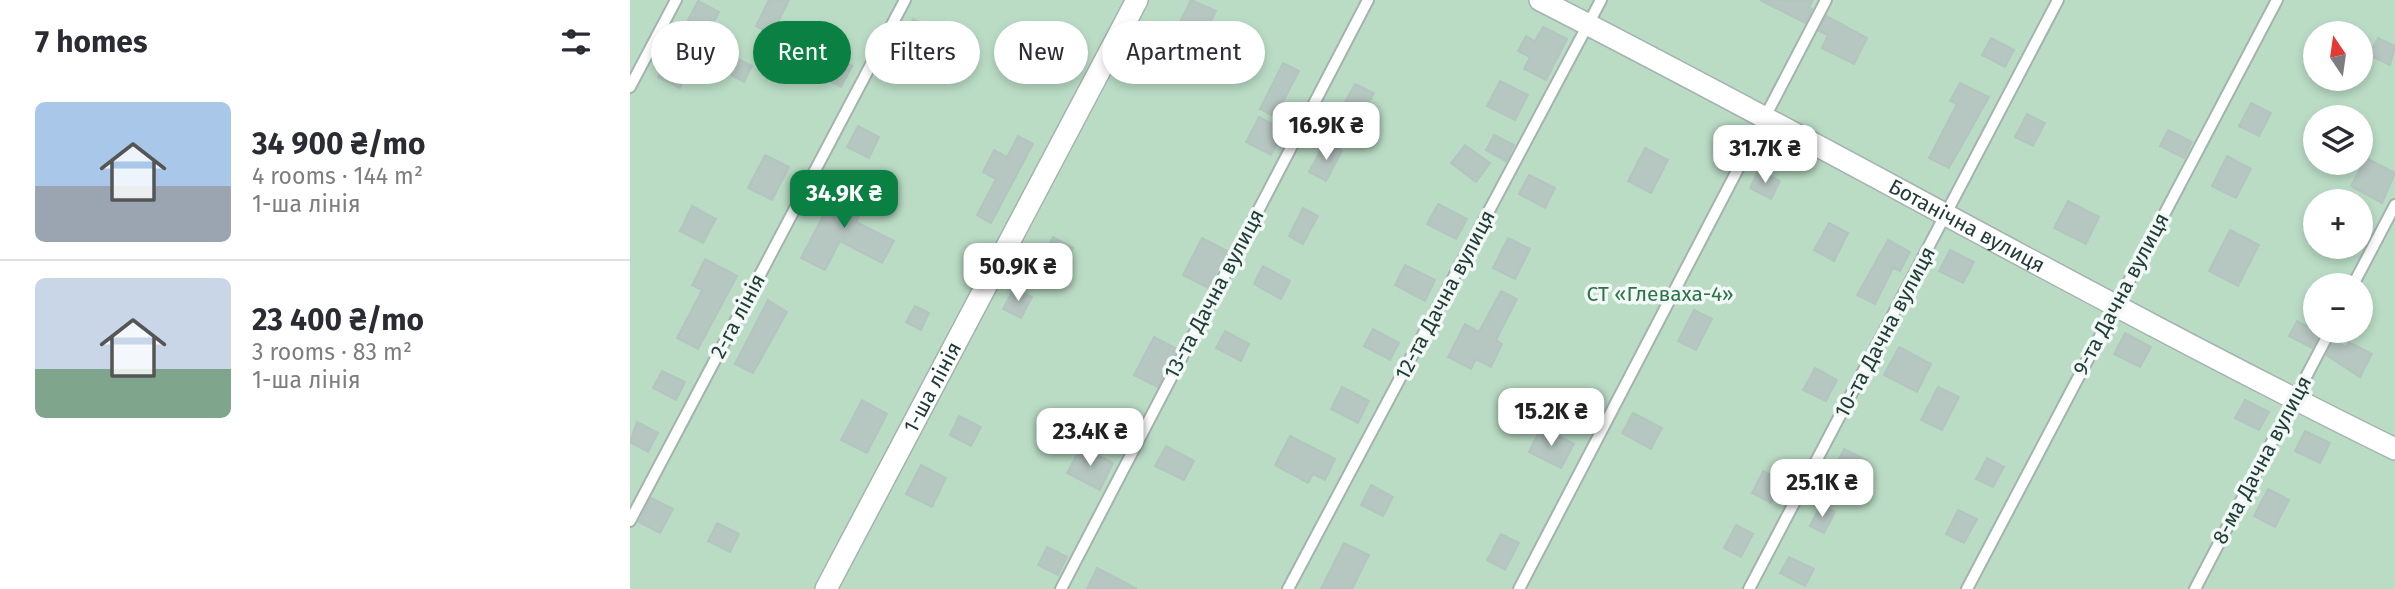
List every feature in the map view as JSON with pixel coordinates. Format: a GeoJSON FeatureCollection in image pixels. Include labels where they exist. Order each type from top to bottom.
{"type":"FeatureCollection","features":[{"type":"Feature","properties":{"kind":"street","name":"1-ша лінія"},"geometry":{"type":"LineString","coordinates":[[826,589],[1138,0]]}},
{"type":"Feature","properties":{"kind":"street","name":"Ботанічна вулиця"},"geometry":{"type":"LineString","coordinates":[[1540,0],[1764,120],[1948,214],[2114,307],[2395,450]]}},
{"type":"Feature","properties":{"kind":"lane"},"geometry":{"type":"LineString","coordinates":[[630,86],[676,0]]}},
{"type":"Feature","properties":{"kind":"lane","name":"2-га лінія"},"geometry":{"type":"LineString","coordinates":[[630,521],[905,0]]}},
{"type":"Feature","properties":{"kind":"lane","name":"13-та Дачна вулиця"},"geometry":{"type":"LineString","coordinates":[[1061,589],[1368,0]]}},
{"type":"Feature","properties":{"kind":"lane","name":"12-та Дачна вулиця"},"geometry":{"type":"LineString","coordinates":[[1288,589],[1601,0]]}},
{"type":"Feature","properties":{"kind":"lane"},"geometry":{"type":"LineString","coordinates":[[1519,589],[1826,0]]}},
{"type":"Feature","properties":{"kind":"lane","name":"10-та Дачна вулиця"},"geometry":{"type":"LineString","coordinates":[[1749,589],[2058,0]]}},
{"type":"Feature","properties":{"kind":"lane","name":"9-та Дачна вулиця"},"geometry":{"type":"LineString","coordinates":[[1967,589],[2277,0]]}},
{"type":"Feature","properties":{"kind":"lane"},"geometry":{"type":"LineString","coordinates":[[2359,273],[2395,205]]}},
{"type":"Feature","properties":{"kind":"lane","name":"8-ма Дачна вулиця"},"geometry":{"type":"LineString","coordinates":[[2195,589],[2324,343]]}},
{"type":"Feature","properties":{"kind":"green space","name":"СТ «Глеваха-4»"},"geometry":{"type":"Polygon","coordinates":[[[630,0],[2395,0],[2395,589],[630,589],[630,0]]]}},
{"type":"Feature","properties":{"kind":"building"},"geometry":{"type":"Polygon","coordinates":[[[769,0],[789,0],[778,21],[758,21],[769,0]]]}},
{"type":"Feature","properties":{"kind":"building"},"geometry":{"type":"Polygon","coordinates":[[[1191,0],[1216,11],[1211,21],[1180,21],[1191,0]]]}},
{"type":"Feature","properties":{"kind":"building"},"geometry":{"type":"Polygon","coordinates":[[[1760,0],[1813,0],[1805,23],[1760,0]]]}},
{"type":"Feature","properties":{"kind":"building"},"geometry":{"type":"Polygon","coordinates":[[[698,1],[719,12],[714,21],[688,20],[698,1]]]}},
{"type":"Feature","properties":{"kind":"building"},"geometry":{"type":"Polygon","coordinates":[[[1826,16],[1867,38],[1854,64],[1822,48],[1828,35],[1819,31],[1826,16]]]}},
{"type":"Feature","properties":{"kind":"building"},"geometry":{"type":"Polygon","coordinates":[[[1543,27],[1567,39],[1546,80],[1524,69],[1530,57],[1518,51],[1526,36],[1535,41],[1543,27]]]}},
{"type":"Feature","properties":{"kind":"building"},"geometry":{"type":"Polygon","coordinates":[[[1991,38],[2014,50],[2005,67],[1982,55],[1991,38]]]}},
{"type":"Feature","properties":{"kind":"building"},"geometry":{"type":"Polygon","coordinates":[[[2378,38],[2395,46],[2390,65],[2373,57],[2373,47],[2378,38]]]}},
{"type":"Feature","properties":{"kind":"building"},"geometry":{"type":"Polygon","coordinates":[[[739,60],[752,66],[744,82],[739,79],[739,60]]]}},
{"type":"Feature","properties":{"kind":"building"},"geometry":{"type":"Polygon","coordinates":[[[1283,63],[1299,71],[1275,117],[1260,109],[1283,63]]]}},
{"type":"Feature","properties":{"kind":"building"},"geometry":{"type":"Polygon","coordinates":[[[1500,81],[1528,95],[1515,120],[1487,106],[1500,81]]]}},
{"type":"Feature","properties":{"kind":"building"},"geometry":{"type":"Polygon","coordinates":[[[1960,83],[1989,97],[1949,168],[1929,158],[1957,104],[1950,101],[1960,83]]]}},
{"type":"Feature","properties":{"kind":"building"},"geometry":{"type":"Polygon","coordinates":[[[1355,84],[1374,93],[1363,114],[1344,104],[1355,84]]]}},
{"type":"Feature","properties":{"kind":"building"},"geometry":{"type":"Polygon","coordinates":[[[2251,103],[2271,113],[2259,136],[2239,126],[2251,103]]]}},
{"type":"Feature","properties":{"kind":"building"},"geometry":{"type":"Polygon","coordinates":[[[2027,114],[2045,123],[2033,146],[2015,137],[2027,114]]]}},
{"type":"Feature","properties":{"kind":"building"},"geometry":{"type":"Polygon","coordinates":[[[1259,117],[1284,130],[1271,155],[1246,142],[1259,117]]]}},
{"type":"Feature","properties":{"kind":"building"},"geometry":{"type":"Polygon","coordinates":[[[858,126],[879,137],[869,158],[847,147],[858,126]]]}},
{"type":"Feature","properties":{"kind":"building"},"geometry":{"type":"Polygon","coordinates":[[[2168,130],[2192,142],[2184,158],[2160,146],[2168,130]]]}},
{"type":"Feature","properties":{"kind":"building"},"geometry":{"type":"Polygon","coordinates":[[[1494,135],[1514,145],[1506,161],[1486,150],[1494,135]]]}},
{"type":"Feature","properties":{"kind":"building"},"geometry":{"type":"Polygon","coordinates":[[[1018,136],[1033,144],[991,223],[977,215],[996,179],[983,172],[994,150],[1007,157],[1018,136]]]}},
{"type":"Feature","properties":{"kind":"building"},"geometry":{"type":"Polygon","coordinates":[[[1325,142],[1342,151],[1326,181],[1309,172],[1325,142]]]}},
{"type":"Feature","properties":{"kind":"building"},"geometry":{"type":"Polygon","coordinates":[[[1465,145],[1490,163],[1476,182],[1451,163],[1465,145]]]}},
{"type":"Feature","properties":{"kind":"building"},"geometry":{"type":"Polygon","coordinates":[[[1645,148],[1668,160],[1651,193],[1628,181],[1645,148]]]}},
{"type":"Feature","properties":{"kind":"building"},"geometry":{"type":"Polygon","coordinates":[[[765,155],[789,167],[772,200],[748,188],[765,155]]]}},
{"type":"Feature","properties":{"kind":"building"},"geometry":{"type":"Polygon","coordinates":[[[2227,156],[2251,169],[2236,198],[2212,186],[2227,156]]]}},
{"type":"Feature","properties":{"kind":"building"},"geometry":{"type":"Polygon","coordinates":[[[2373,162],[2395,173],[2382,203],[2373,198],[2373,189],[2356,189],[2351,186],[2357,175],[2373,175],[2373,162]]]}},
{"type":"Feature","properties":{"kind":"building"},"geometry":{"type":"Polygon","coordinates":[[[1759,170],[1780,181],[1771,199],[1750,188],[1759,170]]]}},
{"type":"Feature","properties":{"kind":"building"},"geometry":{"type":"Polygon","coordinates":[[[1529,175],[1555,188],[1545,208],[1519,194],[1529,175]]]}},
{"type":"Feature","properties":{"kind":"building"},"geometry":{"type":"Polygon","coordinates":[[[836,182],[868,198],[856,222],[894,241],[882,263],[840,241],[825,270],[801,258],[824,214],[821,212],[836,182]]]}},
{"type":"Feature","properties":{"kind":"building"},"geometry":{"type":"Polygon","coordinates":[[[2068,201],[2099,217],[2086,244],[2054,228],[2068,201]]]}},
{"type":"Feature","properties":{"kind":"building"},"geometry":{"type":"Polygon","coordinates":[[[1438,204],[1467,219],[1456,239],[1427,224],[1438,204]]]}},
{"type":"Feature","properties":{"kind":"building"},"geometry":{"type":"Polygon","coordinates":[[[692,206],[716,219],[703,243],[680,231],[692,206]]]}},
{"type":"Feature","properties":{"kind":"building"},"geometry":{"type":"Polygon","coordinates":[[[1303,208],[1318,216],[1303,244],[1289,236],[1303,208]]]}},
{"type":"Feature","properties":{"kind":"building"},"geometry":{"type":"Polygon","coordinates":[[[1829,223],[1848,233],[1834,261],[1814,250],[1829,223]]]}},
{"type":"Feature","properties":{"kind":"building"},"geometry":{"type":"Polygon","coordinates":[[[2230,230],[2259,245],[2238,286],[2209,271],[2230,230]]]}},
{"type":"Feature","properties":{"kind":"building"},"geometry":{"type":"Polygon","coordinates":[[[1053,237],[1073,248],[1064,265],[1044,255],[1053,237]]]}},
{"type":"Feature","properties":{"kind":"building"},"geometry":{"type":"Polygon","coordinates":[[[1202,238],[1227,251],[1208,288],[1183,275],[1202,238]]]}},
{"type":"Feature","properties":{"kind":"building"},"geometry":{"type":"Polygon","coordinates":[[[1508,238],[1530,249],[1515,279],[1493,268],[1508,238]]]}},
{"type":"Feature","properties":{"kind":"building"},"geometry":{"type":"Polygon","coordinates":[[[1888,240],[1910,252],[1900,271],[1893,268],[1875,304],[1857,295],[1888,240]]]}},
{"type":"Feature","properties":{"kind":"building"},"geometry":{"type":"Polygon","coordinates":[[[1950,250],[1974,262],[1963,283],[1939,271],[1950,250]]]}},
{"type":"Feature","properties":{"kind":"building"},"geometry":{"type":"Polygon","coordinates":[[[705,259],[737,276],[698,349],[677,338],[702,290],[692,285],[705,259]]]}},
{"type":"Feature","properties":{"kind":"building"},"geometry":{"type":"Polygon","coordinates":[[[1405,265],[1435,280],[1425,301],[1395,285],[1405,265]]]}},
{"type":"Feature","properties":{"kind":"building"},"geometry":{"type":"Polygon","coordinates":[[[1263,266],[1290,281],[1281,299],[1254,284],[1263,266]]]}},
{"type":"Feature","properties":{"kind":"building"},"geometry":{"type":"Polygon","coordinates":[[[1014,288],[1032,297],[1021,318],[1003,309],[1014,288]]]}},
{"type":"Feature","properties":{"kind":"building"},"geometry":{"type":"Polygon","coordinates":[[[1501,291],[1517,299],[1496,340],[1502,344],[1491,367],[1476,359],[1471,369],[1448,357],[1465,324],[1479,332],[1501,291]]]}},
{"type":"Feature","properties":{"kind":"building"},"geometry":{"type":"Polygon","coordinates":[[[768,300],[787,312],[753,373],[735,364],[768,300]]]}},
{"type":"Feature","properties":{"kind":"building"},"geometry":{"type":"Polygon","coordinates":[[[915,306],[929,313],[921,330],[906,322],[915,306]]]}},
{"type":"Feature","properties":{"kind":"building"},"geometry":{"type":"Polygon","coordinates":[[[1694,310],[1712,319],[1696,350],[1678,341],[1694,310]]]}},
{"type":"Feature","properties":{"kind":"building"},"geometry":{"type":"Polygon","coordinates":[[[2297,321],[2303,324],[2303,343],[2315,343],[2312,348],[2289,336],[2297,321]]]}},
{"type":"Feature","properties":{"kind":"building"},"geometry":{"type":"Polygon","coordinates":[[[1373,329],[1399,343],[1390,360],[1364,346],[1373,329]]]}},
{"type":"Feature","properties":{"kind":"building"},"geometry":{"type":"Polygon","coordinates":[[[1225,331],[1249,344],[1241,361],[1216,348],[1225,331]]]}},
{"type":"Feature","properties":{"kind":"building"},"geometry":{"type":"Polygon","coordinates":[[[2125,333],[2151,347],[2140,367],[2114,354],[2125,333]]]}},
{"type":"Feature","properties":{"kind":"building"},"geometry":{"type":"Polygon","coordinates":[[[1154,337],[1177,349],[1158,387],[1134,375],[1154,337]]]}},
{"type":"Feature","properties":{"kind":"building"},"geometry":{"type":"Polygon","coordinates":[[[2332,343],[2346,347],[2351,343],[2372,354],[2360,377],[2326,355],[2332,343]]]}},
{"type":"Feature","properties":{"kind":"building"},"geometry":{"type":"Polygon","coordinates":[[[1899,347],[1931,364],[1917,392],[1884,375],[1899,347]]]}},
{"type":"Feature","properties":{"kind":"building"},"geometry":{"type":"Polygon","coordinates":[[[1815,368],[1837,380],[1826,401],[1803,390],[1815,368]]]}},
{"type":"Feature","properties":{"kind":"building"},"geometry":{"type":"Polygon","coordinates":[[[662,371],[685,382],[676,400],[653,388],[662,371]]]}},
{"type":"Feature","properties":{"kind":"building"},"geometry":{"type":"Polygon","coordinates":[[[1342,387],[1369,401],[1358,423],[1331,409],[1342,387]]]}},
{"type":"Feature","properties":{"kind":"building"},"geometry":{"type":"Polygon","coordinates":[[[1938,387],[1959,397],[1942,430],[1921,420],[1938,387]]]}},
{"type":"Feature","properties":{"kind":"building"},"geometry":{"type":"Polygon","coordinates":[[[862,400],[887,414],[867,453],[841,440],[862,400]]]}},
{"type":"Feature","properties":{"kind":"building"},"geometry":{"type":"Polygon","coordinates":[[[2245,400],[2269,412],[2259,430],[2235,418],[2245,400]]]}},
{"type":"Feature","properties":{"kind":"building"},"geometry":{"type":"Polygon","coordinates":[[[1633,413],[1662,428],[1651,449],[1622,433],[1633,413]]]}},
{"type":"Feature","properties":{"kind":"building"},"geometry":{"type":"Polygon","coordinates":[[[959,416],[981,427],[971,446],[950,435],[959,416]]]}},
{"type":"Feature","properties":{"kind":"building"},"geometry":{"type":"Polygon","coordinates":[[[637,422],[658,433],[648,452],[630,442],[637,422]]]}},
{"type":"Feature","properties":{"kind":"building"},"geometry":{"type":"Polygon","coordinates":[[[1541,427],[1574,444],[1561,468],[1529,452],[1541,427]]]}},
{"type":"Feature","properties":{"kind":"building"},"geometry":{"type":"Polygon","coordinates":[[[2305,431],[2330,443],[2320,463],[2295,451],[2305,431]]]}},
{"type":"Feature","properties":{"kind":"building"},"geometry":{"type":"Polygon","coordinates":[[[1290,436],[1335,459],[1325,480],[1313,474],[1308,483],[1275,465],[1290,436]]]}},
{"type":"Feature","properties":{"kind":"building"},"geometry":{"type":"Polygon","coordinates":[[[1166,446],[1194,461],[1184,480],[1155,466],[1166,446]]]}},
{"type":"Feature","properties":{"kind":"building"},"geometry":{"type":"Polygon","coordinates":[[[1081,447],[1113,463],[1100,490],[1067,473],[1081,447]]]}},
{"type":"Feature","properties":{"kind":"building"},"geometry":{"type":"Polygon","coordinates":[[[1844,449],[1866,460],[1857,476],[1836,465],[1844,449]]]}},
{"type":"Feature","properties":{"kind":"building"},"geometry":{"type":"Polygon","coordinates":[[[1987,458],[2004,467],[1993,487],[1976,479],[1987,458]]]}},
{"type":"Feature","properties":{"kind":"building"},"geometry":{"type":"Polygon","coordinates":[[[921,465],[946,478],[932,507],[906,494],[921,465]]]}},
{"type":"Feature","properties":{"kind":"building"},"geometry":{"type":"Polygon","coordinates":[[[1763,471],[1782,481],[1771,503],[1752,493],[1763,471]]]}},
{"type":"Feature","properties":{"kind":"building"},"geometry":{"type":"Polygon","coordinates":[[[1371,485],[1393,497],[1383,516],[1361,505],[1371,485]]]}},
{"type":"Feature","properties":{"kind":"building"},"geometry":{"type":"Polygon","coordinates":[[[2268,489],[2289,500],[2275,527],[2254,516],[2268,489]]]}},
{"type":"Feature","properties":{"kind":"building"},"geometry":{"type":"Polygon","coordinates":[[[651,498],[673,509],[660,533],[639,522],[651,498]]]}},
{"type":"Feature","properties":{"kind":"building"},"geometry":{"type":"Polygon","coordinates":[[[1821,504],[1835,512],[1824,533],[1810,526],[1821,504]]]}},
{"type":"Feature","properties":{"kind":"building"},"geometry":{"type":"Polygon","coordinates":[[[1958,510],[1977,519],[1964,543],[1946,534],[1958,510]]]}},
{"type":"Feature","properties":{"kind":"building"},"geometry":{"type":"Polygon","coordinates":[[[717,523],[739,534],[730,552],[708,541],[717,523]]]}},
{"type":"Feature","properties":{"kind":"building"},"geometry":{"type":"Polygon","coordinates":[[[1736,525],[1753,534],[1741,557],[1724,548],[1736,525]]]}},
{"type":"Feature","properties":{"kind":"building"},"geometry":{"type":"Polygon","coordinates":[[[1501,534],[1519,543],[1505,570],[1487,560],[1501,534]]]}},
{"type":"Feature","properties":{"kind":"building"},"geometry":{"type":"Polygon","coordinates":[[[1344,543],[1369,555],[1352,589],[1321,589],[1344,543]]]}},
{"type":"Feature","properties":{"kind":"building"},"geometry":{"type":"Polygon","coordinates":[[[1047,547],[1067,557],[1058,575],[1038,565],[1047,547]]]}},
{"type":"Feature","properties":{"kind":"building"},"geometry":{"type":"Polygon","coordinates":[[[1789,557],[1814,569],[1805,586],[1780,573],[1789,557]]]}},
{"type":"Feature","properties":{"kind":"building"},"geometry":{"type":"Polygon","coordinates":[[[1097,568],[1137,589],[1087,589],[1097,568]]]}}]}
